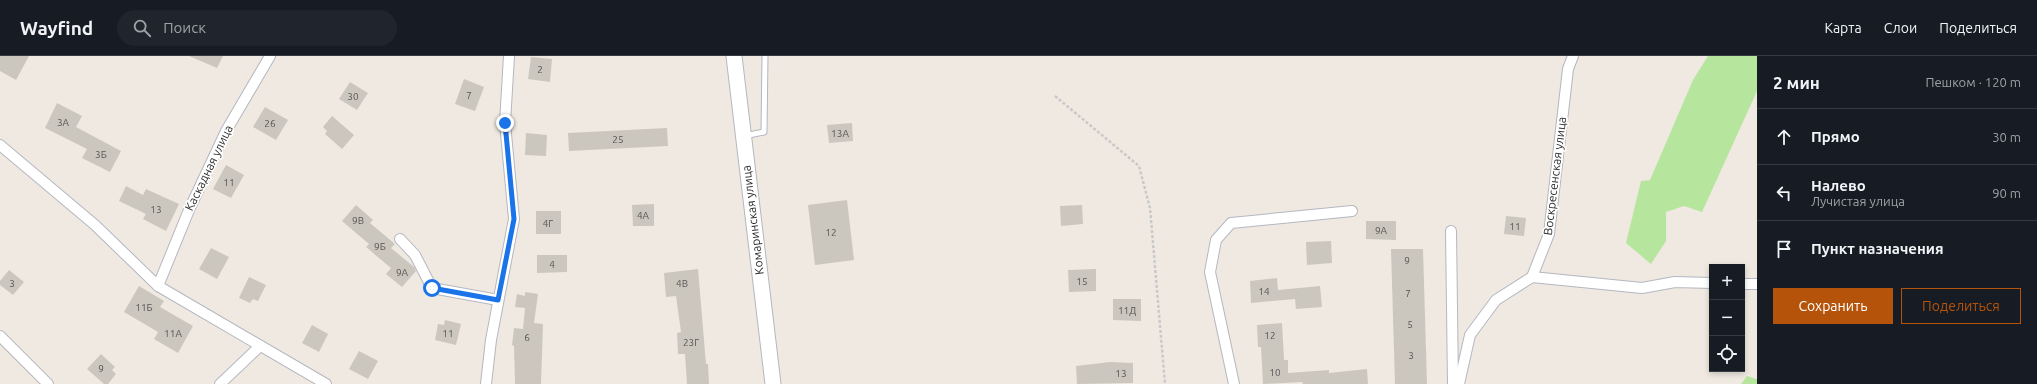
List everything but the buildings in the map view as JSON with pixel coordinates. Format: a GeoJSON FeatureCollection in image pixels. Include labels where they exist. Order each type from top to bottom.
{"type":"FeatureCollection","features":[{"type":"Feature","properties":{"kind":"street","name":"Каскадная улица"},"geometry":{"type":"LineString","coordinates":[[158,286],[189,210],[226,131],[270,56]]}},
{"type":"Feature","properties":{"kind":"street"},"geometry":{"type":"LineString","coordinates":[[486,384],[490,340],[514,219],[505,123],[509,56]]}},
{"type":"Feature","properties":{"kind":"street","name":"Комаринская улица"},"geometry":{"type":"LineString","coordinates":[[734,56],[773,384]]}},
{"type":"Feature","properties":{"kind":"street","name":"Воскресенская улица"},"geometry":{"type":"LineString","coordinates":[[1532,277],[1549,234],[1568,69],[1573,56]]}},
{"type":"Feature","properties":{"kind":"street"},"geometry":{"type":"LineString","coordinates":[[0,145],[95,225],[158,286],[326,384]]}},
{"type":"Feature","properties":{"kind":"street"},"geometry":{"type":"LineString","coordinates":[[1234,384],[1210,272],[1216,240],[1231,223],[1352,212]]}},
{"type":"Feature","properties":{"kind":"street"},"geometry":{"type":"LineString","coordinates":[[1451,231],[1453,384]]}},
{"type":"Feature","properties":{"kind":"street"},"geometry":{"type":"LineString","coordinates":[[400,239],[415,255],[432,288],[498,300]]}},
{"type":"Feature","properties":{"kind":"street"},"geometry":{"type":"LineString","coordinates":[[1459,384],[1470,335],[1496,300],[1532,277],[1642,288],[1675,282],[1709,283]]}},
{"type":"Feature","properties":{"kind":"street"},"geometry":{"type":"LineString","coordinates":[[1745,284],[1757,284]]}},
{"type":"Feature","properties":{"kind":"street"},"geometry":{"type":"LineString","coordinates":[[0,336],[48,384]]}},
{"type":"Feature","properties":{"kind":"street"},"geometry":{"type":"LineString","coordinates":[[220,384],[260,346]]}},
{"type":"Feature","properties":{"kind":"lane"},"geometry":{"type":"LineString","coordinates":[[743,137],[764,132],[765,56]]}},
{"type":"Feature","properties":{"kind":"path"},"geometry":{"type":"LineString","coordinates":[[1056,96],[1139,166],[1150,208],[1165,384]]}},
{"type":"Feature","properties":{"kind":"green space"},"geometry":{"type":"Polygon","coordinates":[[[1708,56],[1757,56],[1757,91],[1702,212],[1684,206],[1666,212],[1666,241],[1651,264],[1626,243],[1641,181],[1650,180],[1693,80],[1708,56]]]}},
{"type":"Feature","properties":{"kind":"green space"},"geometry":{"type":"Polygon","coordinates":[[[1747,376],[1757,379],[1757,384],[1741,384],[1747,376]]]}},
{"type":"Feature","properties":{"kind":"route"},"geometry":{"type":"LineString","coordinates":[[432,288],[498,300],[514,219],[505,123]]}}]}
